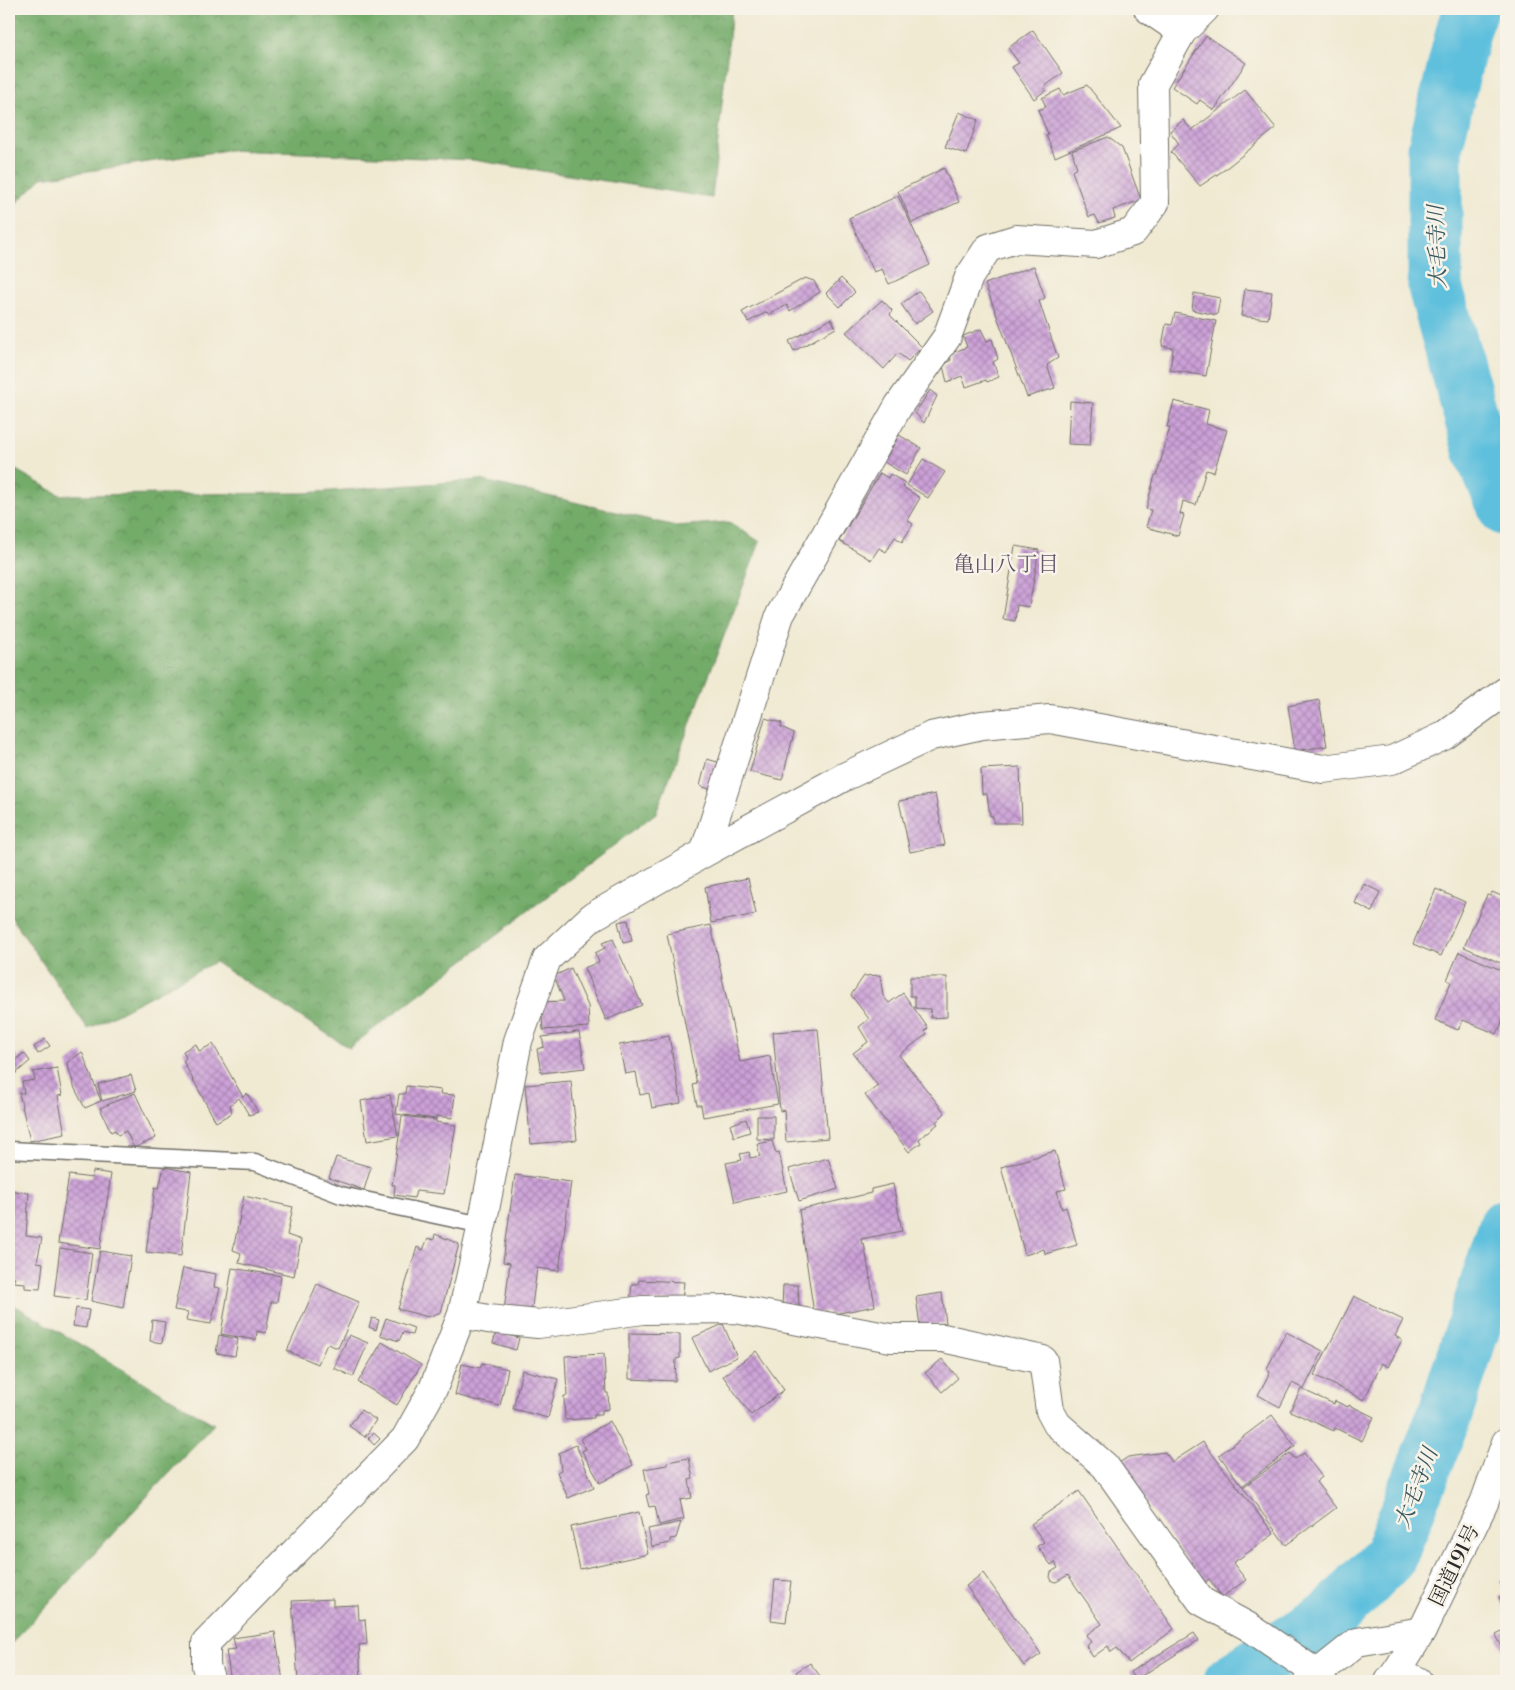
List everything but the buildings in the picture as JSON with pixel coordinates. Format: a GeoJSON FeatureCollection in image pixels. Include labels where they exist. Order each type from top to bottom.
{"type":"FeatureCollection","features":[{"type":"Feature","properties":{"kind":"main road"},"geometry":{"type":"LineString","coordinates":[[1148,9],[1182,32]]}},
{"type":"Feature","properties":{"kind":"main road"},"geometry":{"type":"LineString","coordinates":[[704,853],[780,615],[899,405],[947,336],[969,277],[988,248],[1016,239],[1096,244],[1133,232],[1155,202],[1153,84],[1182,32],[1204,9]]}},
{"type":"Feature","properties":{"kind":"main road"},"geometry":{"type":"LineString","coordinates":[[211,1681],[206,1666],[206,1643],[405,1439],[432,1389],[462,1314],[482,1225],[518,1041],[547,959],[592,918],[704,853],[844,777],[931,736],[982,725],[1050,718],[1323,768],[1392,760],[1444,736],[1506,690]]}},
{"type":"Feature","properties":{"kind":"main road"},"geometry":{"type":"LineString","coordinates":[[462,1314],[488,1319],[538,1324],[644,1310],[735,1309],[891,1338],[943,1338],[1043,1360],[1050,1412],[1057,1424],[1105,1466],[1201,1601],[1249,1627],[1311,1673],[1357,1642],[1422,1631]]}},
{"type":"Feature","properties":{"kind":"main road","name":"国道191号"},"geometry":{"type":"LineString","coordinates":[[1401,1678],[1484,1503],[1506,1442]]}},
{"type":"Feature","properties":{"kind":"lane"},"geometry":{"type":"LineString","coordinates":[[9,1150],[254,1162],[341,1195],[482,1225]]}},
{"type":"Feature","properties":{"kind":"green space"},"geometry":{"type":"Polygon","coordinates":[[[9,9],[732,9],[712,198],[473,160],[228,150],[42,178],[9,210],[9,9]]]}},
{"type":"Feature","properties":{"kind":"green space"},"geometry":{"type":"Polygon","coordinates":[[[9,466],[60,495],[304,493],[480,480],[676,526],[729,522],[760,542],[656,813],[349,1048],[215,962],[88,1029],[9,914],[9,466]]]}},
{"type":"Feature","properties":{"kind":"green space"},"geometry":{"type":"Polygon","coordinates":[[[9,1302],[214,1424],[9,1646],[9,1302]]]}},
{"type":"Feature","properties":{"kind":"waterway","name":"大毛寺川"},"geometry":{"type":"LineString","coordinates":[[1471,9],[1464,28],[1435,148],[1435,287],[1481,452],[1506,509]]}},
{"type":"Feature","properties":{"kind":"waterway","name":"大毛寺川"},"geometry":{"type":"LineString","coordinates":[[1231,1681],[1332,1616],[1390,1556],[1446,1411],[1506,1226]]}},
{"type":"Feature","properties":{"kind":"district","name":"亀山八丁目"},"geometry":{"type":"Point","coordinates":[1006,564]}}]}
